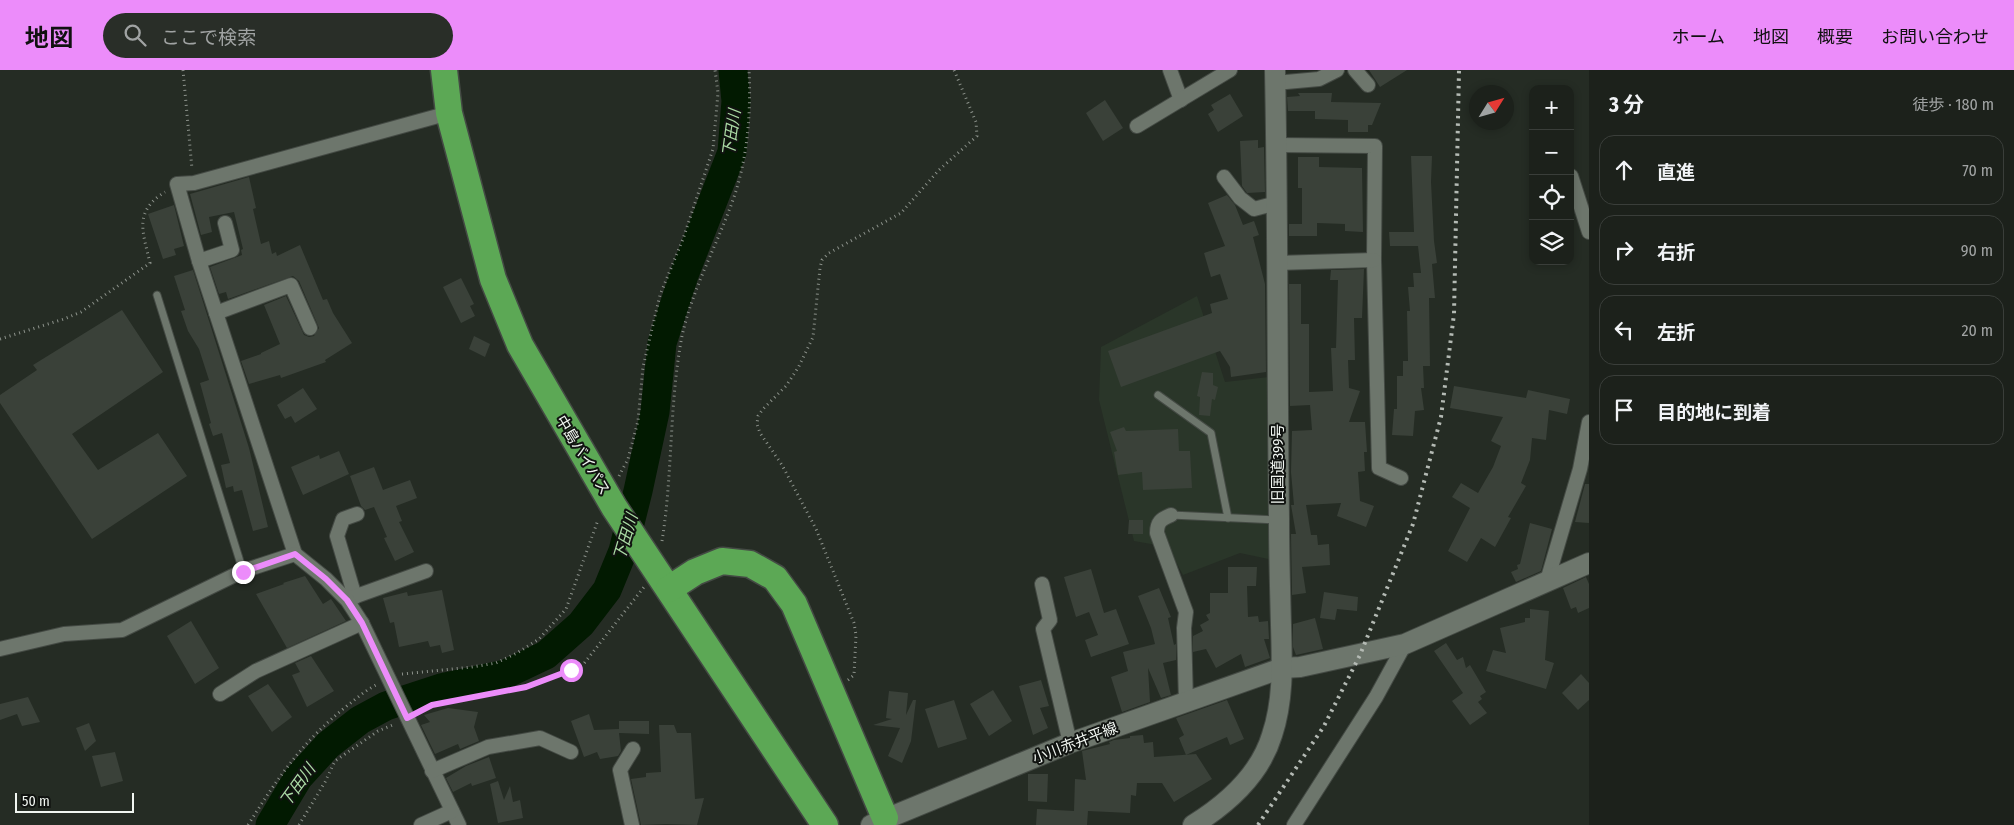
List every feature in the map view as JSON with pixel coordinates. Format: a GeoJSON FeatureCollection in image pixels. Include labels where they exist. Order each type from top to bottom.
{"type":"FeatureCollection","features":[{"type":"Feature","properties":{"kind":"highway","name":"中島バイパス"},"geometry":{"type":"LineString","coordinates":[[444,70],[449,113],[493,279],[520,345],[612,503],[825,825]]}},
{"type":"Feature","properties":{"kind":"highway"},"geometry":{"type":"LineString","coordinates":[[656,570],[695,572],[722,561],[750,564],[775,578],[794,604],[832,694],[878,822]]}},
{"type":"Feature","properties":{"kind":"street"},"geometry":{"type":"LineString","coordinates":[[1170,70],[1181,100]]}},
{"type":"Feature","properties":{"kind":"street"},"geometry":{"type":"LineString","coordinates":[[1137,126],[1230,70]]}},
{"type":"Feature","properties":{"kind":"street"},"geometry":{"type":"LineString","coordinates":[[1275,76],[1319,79],[1337,70]]}},
{"type":"Feature","properties":{"kind":"street"},"geometry":{"type":"LineString","coordinates":[[1355,70],[1368,85]]}},
{"type":"Feature","properties":{"kind":"street","name":"旧国道399号"},"geometry":{"type":"LineString","coordinates":[[1193,825],[1215,811],[1238,792],[1255,770],[1272,737],[1280,703],[1282,668],[1275,76]]}},
{"type":"Feature","properties":{"kind":"street"},"geometry":{"type":"LineString","coordinates":[[351,598],[295,554],[199,261],[177,184],[194,183],[449,113]]}},
{"type":"Feature","properties":{"kind":"street"},"geometry":{"type":"LineString","coordinates":[[1276,145],[1375,146],[1374,260],[1379,468],[1401,478]]}},
{"type":"Feature","properties":{"kind":"street"},"geometry":{"type":"LineString","coordinates":[[1224,177],[1240,198],[1254,209],[1277,203]]}},
{"type":"Feature","properties":{"kind":"street"},"geometry":{"type":"LineString","coordinates":[[1574,185],[1589,232]]}},
{"type":"Feature","properties":{"kind":"street"},"geometry":{"type":"LineString","coordinates":[[199,261],[232,250],[225,223]]}},
{"type":"Feature","properties":{"kind":"street"},"geometry":{"type":"LineString","coordinates":[[1277,262],[1374,260]]}},
{"type":"Feature","properties":{"kind":"street"},"geometry":{"type":"LineString","coordinates":[[216,313],[291,285],[310,328]]}},
{"type":"Feature","properties":{"kind":"street"},"geometry":{"type":"LineString","coordinates":[[1547,581],[1580,469],[1589,422]]}},
{"type":"Feature","properties":{"kind":"street"},"geometry":{"type":"LineString","coordinates":[[357,514],[343,519],[337,536],[351,598],[459,825]]}},
{"type":"Feature","properties":{"kind":"street"},"geometry":{"type":"LineString","coordinates":[[1171,515],[1161,519],[1157,525],[1157,533],[1186,612],[1184,628],[1186,702]]}},
{"type":"Feature","properties":{"kind":"street"},"geometry":{"type":"LineString","coordinates":[[0,650],[64,634],[122,630],[243,572],[295,554]]}},
{"type":"Feature","properties":{"kind":"street","name":"小川赤井平線"},"geometry":{"type":"LineString","coordinates":[[878,822],[1070,744],[1282,668],[1300,667],[1405,644],[1589,563]]}},
{"type":"Feature","properties":{"kind":"street"},"geometry":{"type":"LineString","coordinates":[[351,598],[426,571]]}},
{"type":"Feature","properties":{"kind":"street"},"geometry":{"type":"LineString","coordinates":[[1042,584],[1050,620],[1043,629],[1070,744]]}},
{"type":"Feature","properties":{"kind":"street"},"geometry":{"type":"LineString","coordinates":[[220,694],[256,671],[362,623]]}},
{"type":"Feature","properties":{"kind":"street"},"geometry":{"type":"LineString","coordinates":[[1294,825],[1376,697],[1405,644]]}},
{"type":"Feature","properties":{"kind":"street"},"geometry":{"type":"LineString","coordinates":[[432,771],[488,747],[540,738],[571,752]]}},
{"type":"Feature","properties":{"kind":"street"},"geometry":{"type":"LineString","coordinates":[[632,825],[620,770],[633,749]]}},
{"type":"Feature","properties":{"kind":"street"},"geometry":{"type":"LineString","coordinates":[[422,825],[452,811]]}},
{"type":"Feature","properties":{"kind":"lane"},"geometry":{"type":"LineString","coordinates":[[156,295],[243,572]]}},
{"type":"Feature","properties":{"kind":"lane"},"geometry":{"type":"LineString","coordinates":[[1158,396],[1211,433],[1228,518]]}},
{"type":"Feature","properties":{"kind":"lane"},"geometry":{"type":"LineString","coordinates":[[1171,515],[1279,520]]}},
{"type":"Feature","properties":{"kind":"path"},"geometry":{"type":"LineString","coordinates":[[183,70],[194,183]]}},
{"type":"Feature","properties":{"kind":"path"},"geometry":{"type":"LineString","coordinates":[[248,825],[277,779],[310,740],[323,726],[371,688],[404,673],[496,663],[517,654],[539,639],[566,609],[597,521],[612,503],[628,459],[638,421],[643,367],[660,295],[683,239],[713,149],[718,93],[715,70]]}},
{"type":"Feature","properties":{"kind":"path"},"geometry":{"type":"LineString","coordinates":[[299,825],[325,782],[335,761],[378,731],[432,705],[526,687],[582,666],[656,570],[666,514],[675,382],[683,335],[698,284],[735,194],[743,163],[751,102],[749,70]]}},
{"type":"Feature","properties":{"kind":"path"},"geometry":{"type":"LineString","coordinates":[[832,694],[854,675],[856,635],[854,622],[816,529],[782,465],[760,433],[757,424],[758,416],[794,374],[812,337],[822,260],[829,254],[901,213],[939,170],[977,136],[976,122],[954,70]]}},
{"type":"Feature","properties":{"kind":"path"},"geometry":{"type":"LineString","coordinates":[[0,338],[81,312],[150,263],[143,233],[143,215],[154,199],[177,184]]}},
{"type":"Feature","properties":{"kind":"shaded area"},"geometry":{"type":"Polygon","coordinates":[[[1197,296],[1225,382],[1269,377],[1287,563],[1240,553],[1183,575],[1168,547],[1134,541],[1099,400],[1101,347],[1197,296]]]}},
{"type":"Feature","properties":{"kind":"building"},"geometry":{"type":"Polygon","coordinates":[[[1369,70],[1407,70],[1380,87],[1369,70]]]}},
{"type":"Feature","properties":{"kind":"building"},"geometry":{"type":"Polygon","coordinates":[[[1298,93],[1332,93],[1331,102],[1381,103],[1372,125],[1368,125],[1368,132],[1348,132],[1348,120],[1315,119],[1315,111],[1288,111],[1287,97],[1300,96],[1298,93]]]}},
{"type":"Feature","properties":{"kind":"building"},"geometry":{"type":"Polygon","coordinates":[[[1230,94],[1243,116],[1218,132],[1208,114],[1214,110],[1211,105],[1230,94]]]}},
{"type":"Feature","properties":{"kind":"building"},"geometry":{"type":"Polygon","coordinates":[[[1105,100],[1123,128],[1103,141],[1086,113],[1105,100]]]}},
{"type":"Feature","properties":{"kind":"building"},"geometry":{"type":"Polygon","coordinates":[[[1258,140],[1258,148],[1264,147],[1265,192],[1247,193],[1242,186],[1240,141],[1258,140]]]}},
{"type":"Feature","properties":{"kind":"building"},"geometry":{"type":"Polygon","coordinates":[[[1411,156],[1432,156],[1431,182],[1437,263],[1432,264],[1435,298],[1429,298],[1430,366],[1423,366],[1424,388],[1421,388],[1424,410],[1415,411],[1413,436],[1392,435],[1394,409],[1397,409],[1397,376],[1403,376],[1403,361],[1408,361],[1407,311],[1410,311],[1408,287],[1414,287],[1413,273],[1421,273],[1418,246],[1390,246],[1389,232],[1414,232],[1411,156]]]}},
{"type":"Feature","properties":{"kind":"building"},"geometry":{"type":"Polygon","coordinates":[[[1298,157],[1319,157],[1319,167],[1362,168],[1363,232],[1345,231],[1345,224],[1317,223],[1317,236],[1289,236],[1289,224],[1302,224],[1302,188],[1298,188],[1298,157]]]}},
{"type":"Feature","properties":{"kind":"building"},"geometry":{"type":"Polygon","coordinates":[[[249,177],[256,208],[253,209],[261,244],[269,241],[272,254],[276,252],[277,256],[300,245],[323,300],[327,299],[333,313],[352,343],[325,360],[326,362],[281,378],[280,375],[249,384],[241,361],[261,354],[280,344],[264,305],[286,296],[304,335],[314,336],[319,328],[299,281],[293,276],[228,299],[226,292],[219,294],[210,267],[242,255],[241,250],[243,249],[234,212],[209,217],[212,232],[201,235],[190,194],[249,177]]]}},
{"type":"Feature","properties":{"kind":"building"},"geometry":{"type":"Polygon","coordinates":[[[1227,195],[1235,205],[1243,225],[1254,221],[1259,235],[1253,237],[1265,284],[1266,372],[1231,377],[1230,367],[1220,351],[1121,387],[1108,351],[1212,313],[1210,304],[1228,299],[1220,274],[1211,277],[1204,253],[1225,246],[1208,203],[1227,195]]]}},
{"type":"Feature","properties":{"kind":"building"},"geometry":{"type":"Polygon","coordinates":[[[174,205],[184,246],[174,249],[176,255],[163,259],[148,214],[174,205]]]}},
{"type":"Feature","properties":{"kind":"building"},"geometry":{"type":"Polygon","coordinates":[[[1364,269],[1362,318],[1354,318],[1355,360],[1348,360],[1349,388],[1360,391],[1349,422],[1365,422],[1367,452],[1364,452],[1365,471],[1358,472],[1360,501],[1374,506],[1366,527],[1337,516],[1341,503],[1306,505],[1311,535],[1317,535],[1318,545],[1329,544],[1330,565],[1302,567],[1306,593],[1292,595],[1291,534],[1296,534],[1291,505],[1294,505],[1291,472],[1292,431],[1312,430],[1310,405],[1290,406],[1289,284],[1301,284],[1301,324],[1309,324],[1309,392],[1333,391],[1331,348],[1336,348],[1338,280],[1330,280],[1331,270],[1364,269]]]}},
{"type":"Feature","properties":{"kind":"building"},"geometry":{"type":"Polygon","coordinates":[[[193,270],[249,448],[268,527],[253,531],[242,490],[234,492],[233,486],[226,488],[221,465],[230,463],[222,433],[213,436],[200,383],[209,380],[199,349],[188,331],[181,311],[185,310],[174,276],[193,270]]]}},
{"type":"Feature","properties":{"kind":"building"},"geometry":{"type":"Polygon","coordinates":[[[461,278],[474,304],[470,306],[475,316],[461,323],[443,287],[461,278]]]}},
{"type":"Feature","properties":{"kind":"building"},"geometry":{"type":"Polygon","coordinates":[[[122,310],[163,372],[72,434],[98,470],[158,433],[187,476],[92,539],[0,403],[0,395],[37,370],[33,365],[122,310]]]}},
{"type":"Feature","properties":{"kind":"building"},"geometry":{"type":"Polygon","coordinates":[[[474,336],[490,344],[485,357],[469,349],[474,336]]]}},
{"type":"Feature","properties":{"kind":"building"},"geometry":{"type":"Polygon","coordinates":[[[1202,372],[1213,373],[1213,385],[1218,387],[1215,400],[1212,399],[1210,416],[1199,415],[1200,397],[1197,396],[1202,372]]]}},
{"type":"Feature","properties":{"kind":"building"},"geometry":{"type":"Polygon","coordinates":[[[1454,386],[1526,398],[1528,390],[1570,399],[1567,414],[1549,410],[1546,440],[1532,438],[1530,460],[1521,483],[1526,486],[1508,517],[1511,518],[1495,547],[1481,538],[1467,562],[1448,551],[1470,508],[1452,497],[1461,483],[1478,493],[1493,467],[1501,446],[1491,441],[1503,417],[1450,408],[1454,386]]]}},
{"type":"Feature","properties":{"kind":"building"},"geometry":{"type":"Polygon","coordinates":[[[303,388],[317,409],[295,423],[291,416],[285,419],[277,405],[303,388]]]}},
{"type":"Feature","properties":{"kind":"building"},"geometry":{"type":"Polygon","coordinates":[[[1124,427],[1126,431],[1178,429],[1179,451],[1190,451],[1192,488],[1143,490],[1142,472],[1118,475],[1114,452],[1117,451],[1110,432],[1124,427]]]}},
{"type":"Feature","properties":{"kind":"building"},"geometry":{"type":"Polygon","coordinates":[[[339,451],[349,474],[303,495],[291,467],[319,455],[320,459],[339,451]]]}},
{"type":"Feature","properties":{"kind":"building"},"geometry":{"type":"Polygon","coordinates":[[[374,467],[383,490],[410,480],[417,498],[396,506],[402,521],[399,522],[414,552],[395,561],[384,538],[387,537],[374,507],[365,510],[361,506],[350,476],[374,467]]]}},
{"type":"Feature","properties":{"kind":"building"},"geometry":{"type":"Polygon","coordinates":[[[1585,484],[1589,484],[1589,523],[1575,522],[1585,484]]]}},
{"type":"Feature","properties":{"kind":"building"},"geometry":{"type":"Polygon","coordinates":[[[1129,520],[1143,520],[1143,534],[1128,534],[1129,520]]]}},
{"type":"Feature","properties":{"kind":"building"},"geometry":{"type":"Polygon","coordinates":[[[1530,523],[1552,529],[1541,571],[1516,582],[1511,572],[1518,569],[1517,565],[1520,564],[1530,523]]]}},
{"type":"Feature","properties":{"kind":"building"},"geometry":{"type":"Polygon","coordinates":[[[1228,567],[1257,567],[1256,586],[1247,586],[1248,617],[1258,616],[1259,622],[1268,621],[1269,639],[1264,639],[1270,658],[1245,667],[1241,654],[1216,668],[1206,649],[1193,652],[1193,636],[1203,631],[1200,625],[1209,620],[1206,615],[1210,613],[1210,593],[1228,593],[1228,567]]]}},
{"type":"Feature","properties":{"kind":"building"},"geometry":{"type":"Polygon","coordinates":[[[1091,569],[1104,613],[1116,609],[1129,644],[1091,657],[1085,640],[1098,635],[1089,612],[1076,617],[1064,577],[1091,569]]]}},
{"type":"Feature","properties":{"kind":"building"},"geometry":{"type":"Polygon","coordinates":[[[305,576],[323,604],[331,599],[346,621],[287,648],[256,594],[305,576]]]}},
{"type":"Feature","properties":{"kind":"building"},"geometry":{"type":"Polygon","coordinates":[[[1586,577],[1589,584],[1589,608],[1578,613],[1576,607],[1571,609],[1563,588],[1586,577]]]}},
{"type":"Feature","properties":{"kind":"building"},"geometry":{"type":"Polygon","coordinates":[[[1159,588],[1171,617],[1168,618],[1174,645],[1176,644],[1176,660],[1163,663],[1171,695],[1161,698],[1148,668],[1150,702],[1122,712],[1111,677],[1128,671],[1123,652],[1155,644],[1151,628],[1138,596],[1159,588]]]}},
{"type":"Feature","properties":{"kind":"building"},"geometry":{"type":"Polygon","coordinates":[[[442,590],[454,650],[442,653],[440,645],[430,647],[428,641],[399,647],[394,622],[390,623],[383,598],[407,592],[408,596],[442,590]]]}},
{"type":"Feature","properties":{"kind":"building"},"geometry":{"type":"Polygon","coordinates":[[[1324,592],[1358,597],[1357,611],[1337,609],[1335,620],[1320,618],[1324,592]]]}},
{"type":"Feature","properties":{"kind":"building"},"geometry":{"type":"Polygon","coordinates":[[[1530,609],[1549,611],[1545,660],[1554,663],[1546,689],[1486,671],[1493,650],[1506,653],[1500,628],[1525,622],[1525,618],[1530,618],[1530,609]]]}},
{"type":"Feature","properties":{"kind":"building"},"geometry":{"type":"Polygon","coordinates":[[[1315,618],[1323,649],[1296,655],[1293,647],[1293,624],[1315,618]]]}},
{"type":"Feature","properties":{"kind":"building"},"geometry":{"type":"Polygon","coordinates":[[[191,621],[219,668],[195,684],[167,636],[191,621]]]}},
{"type":"Feature","properties":{"kind":"building"},"geometry":{"type":"Polygon","coordinates":[[[1446,643],[1457,660],[1463,657],[1466,668],[1470,665],[1486,692],[1480,696],[1482,699],[1478,702],[1487,713],[1470,725],[1452,701],[1463,693],[1434,651],[1446,643]]]}},
{"type":"Feature","properties":{"kind":"building"},"geometry":{"type":"Polygon","coordinates":[[[311,656],[334,691],[307,707],[292,675],[300,672],[295,663],[311,656]]]}},
{"type":"Feature","properties":{"kind":"building"},"geometry":{"type":"Polygon","coordinates":[[[1581,674],[1589,683],[1589,700],[1578,710],[1562,693],[1581,674]]]}},
{"type":"Feature","properties":{"kind":"building"},"geometry":{"type":"Polygon","coordinates":[[[1041,680],[1049,706],[1040,708],[1048,728],[1033,735],[1019,686],[1041,680]]]}},
{"type":"Feature","properties":{"kind":"building"},"geometry":{"type":"Polygon","coordinates":[[[268,684],[292,717],[272,732],[248,696],[268,684]]]}},
{"type":"Feature","properties":{"kind":"building"},"geometry":{"type":"Polygon","coordinates":[[[993,690],[1012,721],[989,736],[970,704],[993,690]]]}},
{"type":"Feature","properties":{"kind":"building"},"geometry":{"type":"Polygon","coordinates":[[[889,691],[908,693],[906,715],[913,700],[916,700],[911,741],[902,763],[888,756],[900,728],[873,725],[892,719],[886,718],[889,691]]]}},
{"type":"Feature","properties":{"kind":"building"},"geometry":{"type":"Polygon","coordinates":[[[28,697],[40,722],[22,726],[17,714],[0,720],[0,704],[28,697]]]}},
{"type":"Feature","properties":{"kind":"building"},"geometry":{"type":"Polygon","coordinates":[[[954,700],[967,739],[938,748],[925,709],[954,700]]]}},
{"type":"Feature","properties":{"kind":"building"},"geometry":{"type":"Polygon","coordinates":[[[1227,700],[1244,739],[1230,745],[1227,737],[1186,755],[1179,738],[1184,735],[1176,718],[1227,700]]]}},
{"type":"Feature","properties":{"kind":"building"},"geometry":{"type":"Polygon","coordinates":[[[448,708],[478,712],[474,727],[479,741],[460,749],[458,744],[435,754],[421,725],[430,722],[424,715],[448,708]]]}},
{"type":"Feature","properties":{"kind":"building"},"geometry":{"type":"Polygon","coordinates":[[[589,714],[594,730],[619,729],[619,721],[649,721],[649,734],[619,733],[621,751],[618,756],[600,759],[597,752],[584,757],[571,721],[589,714]]]}},
{"type":"Feature","properties":{"kind":"building"},"geometry":{"type":"Polygon","coordinates":[[[89,723],[96,741],[85,751],[76,728],[89,723]]]}},
{"type":"Feature","properties":{"kind":"building"},"geometry":{"type":"Polygon","coordinates":[[[659,725],[674,725],[677,733],[691,733],[695,799],[704,798],[697,825],[641,825],[631,779],[646,777],[646,773],[661,772],[659,725]]]}},
{"type":"Feature","properties":{"kind":"building"},"geometry":{"type":"Polygon","coordinates":[[[1143,735],[1144,743],[1153,742],[1154,757],[1196,754],[1212,779],[1174,802],[1162,783],[1137,783],[1136,796],[1131,795],[1130,813],[1088,811],[1087,825],[1036,825],[1037,809],[1074,811],[1075,779],[1086,780],[1082,751],[1110,744],[1109,742],[1114,740],[1143,735]]]}},
{"type":"Feature","properties":{"kind":"building"},"geometry":{"type":"Polygon","coordinates":[[[115,752],[123,781],[101,787],[92,756],[115,752]]]}},
{"type":"Feature","properties":{"kind":"building"},"geometry":{"type":"Polygon","coordinates":[[[489,757],[496,778],[472,786],[471,783],[453,792],[446,778],[466,766],[489,757]]]}},
{"type":"Feature","properties":{"kind":"building"},"geometry":{"type":"Polygon","coordinates":[[[1028,774],[1048,774],[1047,802],[1028,801],[1028,774]]]}},
{"type":"Feature","properties":{"kind":"building"},"geometry":{"type":"Polygon","coordinates":[[[498,781],[504,800],[510,786],[513,802],[520,800],[523,818],[498,823],[490,784],[498,781]]]}},
{"type":"Feature","properties":{"kind":"waterway","name":"下田川"},"geometry":{"type":"LineString","coordinates":[[270,825],[298,778],[328,745],[360,720],[386,706],[441,688],[506,674],[546,655],[581,624],[607,590],[623,551],[638,491],[655,412],[662,343],[684,275],[732,152],[736,101],[733,70]]}},
{"type":"Feature","properties":{"kind":"railway"},"geometry":{"type":"LineString","coordinates":[[1258,825],[1324,726],[1360,655],[1413,524],[1441,417],[1454,314],[1459,70]]}},
{"type":"Feature","properties":{"kind":"route"},"geometry":{"type":"LineString","coordinates":[[243,572],[295,554],[326,579],[347,600],[362,623],[407,718],[432,705],[526,687],[571,670]]}}]}
